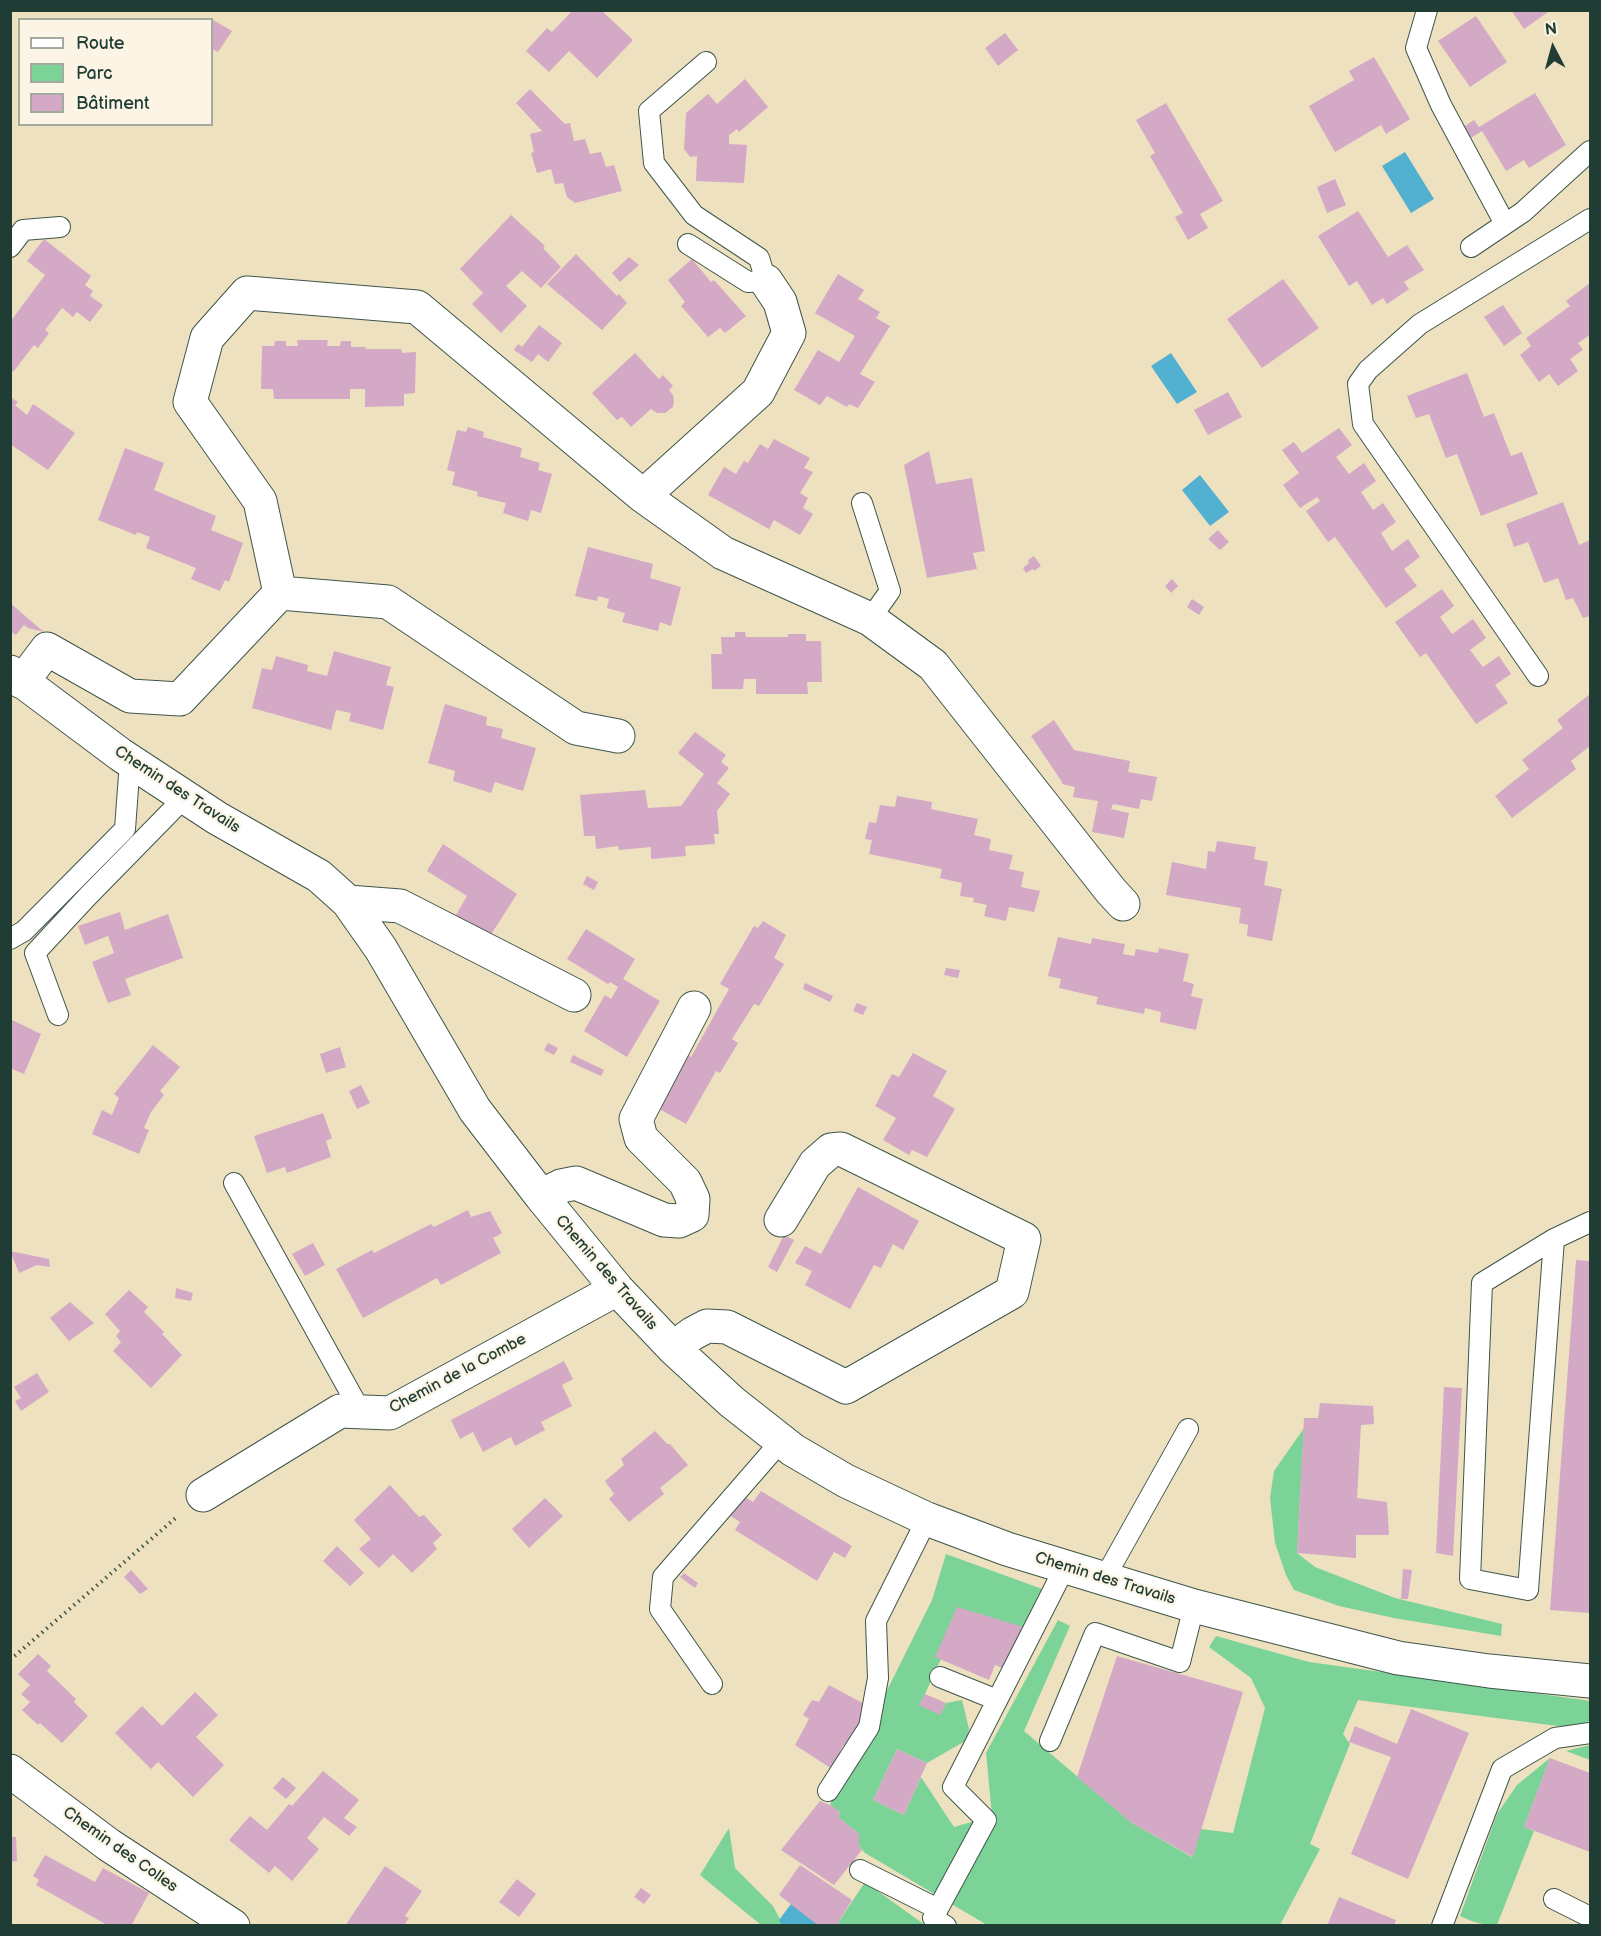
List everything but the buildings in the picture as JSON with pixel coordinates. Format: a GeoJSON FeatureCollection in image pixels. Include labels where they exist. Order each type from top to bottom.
{"type":"FeatureCollection","features":[{"type":"Feature","properties":{"kind":"street"},"geometry":{"type":"LineString","coordinates":[[643,496],[758,392],[789,333],[780,302],[766,281]]}},
{"type":"Feature","properties":{"kind":"street"},"geometry":{"type":"LineString","coordinates":[[280,594],[260,501],[190,402],[207,338],[247,292],[417,307],[643,496],[723,554],[870,619],[933,665],[1123,904]]}},
{"type":"Feature","properties":{"kind":"street"},"geometry":{"type":"LineString","coordinates":[[16,677],[47,649],[130,696],[180,699],[280,594]]}},
{"type":"Feature","properties":{"kind":"street"},"geometry":{"type":"LineString","coordinates":[[280,594],[388,602],[576,728],[618,736]]}},
{"type":"Feature","properties":{"kind":"street","name":"Chemin des Travails"},"geometry":{"type":"LineString","coordinates":[[16,677],[130,761],[217,818],[319,876],[348,902],[381,949],[475,1110],[541,1196],[617,1289],[673,1348],[732,1402],[793,1450],[846,1481],[927,1519],[1007,1549],[1194,1606],[1398,1658],[1489,1671],[1590,1680]]}},
{"type":"Feature","properties":{"kind":"street"},"geometry":{"type":"LineString","coordinates":[[348,902],[400,906],[574,995]]}},
{"type":"Feature","properties":{"kind":"street"},"geometry":{"type":"LineString","coordinates":[[541,1196],[561,1186],[576,1183],[664,1220],[679,1221],[692,1215],[693,1199],[685,1182],[641,1138],[636,1119],[694,1008]]}},
{"type":"Feature","properties":{"kind":"street"},"geometry":{"type":"LineString","coordinates":[[673,1348],[707,1326],[727,1327],[846,1387],[1012,1292],[1024,1239],[841,1149],[831,1150],[815,1164],[781,1220]]}},
{"type":"Feature","properties":{"kind":"street","name":"Chemin de la Combe"},"geometry":{"type":"LineString","coordinates":[[203,1495],[340,1411],[390,1413],[617,1289]]}},
{"type":"Feature","properties":{"kind":"street","name":"Chemin des Colles"},"geometry":{"type":"LineString","coordinates":[[10,1771],[109,1845],[233,1926]]}},
{"type":"Feature","properties":{"kind":"lane"},"geometry":{"type":"LineString","coordinates":[[1427,10],[1416,48],[1441,105],[1505,224]]}},
{"type":"Feature","properties":{"kind":"lane"},"geometry":{"type":"LineString","coordinates":[[688,244],[748,282],[766,281],[759,258],[694,215],[654,163],[649,111],[706,62]]}},
{"type":"Feature","properties":{"kind":"lane"},"geometry":{"type":"LineString","coordinates":[[1471,247],[1523,212],[1590,151]]}},
{"type":"Feature","properties":{"kind":"lane"},"geometry":{"type":"LineString","coordinates":[[1538,676],[1363,424],[1358,384],[1368,370],[1420,324],[1590,219]]}},
{"type":"Feature","properties":{"kind":"lane"},"geometry":{"type":"LineString","coordinates":[[10,247],[23,230],[60,227]]}},
{"type":"Feature","properties":{"kind":"lane"},"geometry":{"type":"LineString","coordinates":[[861,503],[891,591],[870,619]]}},
{"type":"Feature","properties":{"kind":"lane"},"geometry":{"type":"LineString","coordinates":[[10,939],[24,931],[125,829],[130,761]]}},
{"type":"Feature","properties":{"kind":"lane"},"geometry":{"type":"LineString","coordinates":[[58,1015],[35,953],[185,797]]}},
{"type":"Feature","properties":{"kind":"lane"},"geometry":{"type":"LineString","coordinates":[[234,1183],[361,1412]]}},
{"type":"Feature","properties":{"kind":"lane"},"geometry":{"type":"LineString","coordinates":[[1554,1239],[1528,1590],[1470,1579],[1482,1283],[1554,1239],[1590,1222]]}},
{"type":"Feature","properties":{"kind":"lane"},"geometry":{"type":"LineString","coordinates":[[1104,1579],[1188,1429]]}},
{"type":"Feature","properties":{"kind":"lane"},"geometry":{"type":"LineString","coordinates":[[712,1684],[660,1609],[663,1577],[782,1440]]}},
{"type":"Feature","properties":{"kind":"lane"},"geometry":{"type":"LineString","coordinates":[[828,1791],[869,1727],[878,1678],[876,1621],[927,1519]]}},
{"type":"Feature","properties":{"kind":"lane"},"geometry":{"type":"LineString","coordinates":[[860,1870],[942,1917],[986,1820],[953,1787],[1065,1567]]}},
{"type":"Feature","properties":{"kind":"lane"},"geometry":{"type":"LineString","coordinates":[[1050,1741],[1095,1633],[1180,1662],[1194,1606]]}},
{"type":"Feature","properties":{"kind":"lane"},"geometry":{"type":"LineString","coordinates":[[940,1677],[997,1700]]}},
{"type":"Feature","properties":{"kind":"lane"},"geometry":{"type":"LineString","coordinates":[[1442,1926],[1502,1769],[1555,1738],[1590,1733]]}},
{"type":"Feature","properties":{"kind":"lane"},"geometry":{"type":"LineString","coordinates":[[1554,1899],[1590,1917]]}},
{"type":"Feature","properties":{"kind":"path"},"geometry":{"type":"LineString","coordinates":[[10,1660],[203,1495]]}},
{"type":"Feature","properties":{"kind":"green space"},"geometry":{"type":"Polygon","coordinates":[[[1304,1428],[1297,1553],[1315,1567],[1395,1598],[1502,1624],[1501,1636],[1339,1606],[1294,1590],[1275,1543],[1270,1498],[1274,1471],[1304,1428]]]}},
{"type":"Feature","properties":{"kind":"green space"},"geometry":{"type":"Polygon","coordinates":[[[946,1554],[1045,1590],[1027,1628],[941,1659],[920,1705],[940,1714],[946,1703],[962,1700],[969,1729],[967,1740],[927,1763],[897,1749],[873,1800],[904,1815],[921,1777],[954,1827],[992,1816],[986,1753],[1058,1620],[1070,1626],[1024,1731],[1132,1823],[1192,1857],[1201,1829],[1233,1833],[1265,1708],[1251,1678],[1209,1647],[1216,1636],[1309,1662],[1590,1701],[1590,1721],[1573,1728],[1358,1700],[1343,1734],[1350,1744],[1310,1844],[1320,1849],[1280,1925],[987,1925],[865,1853],[859,1846],[859,1834],[838,1817],[840,1812],[830,1805],[932,1600],[946,1554]]]}},
{"type":"Feature","properties":{"kind":"green space"},"geometry":{"type":"Polygon","coordinates":[[[1590,1745],[1590,1760],[1566,1751],[1590,1745]]]}},
{"type":"Feature","properties":{"kind":"green space"},"geometry":{"type":"Polygon","coordinates":[[[1550,1758],[1524,1827],[1534,1831],[1497,1925],[1478,1923],[1460,1916],[1497,1814],[1517,1785],[1550,1758]]]}},
{"type":"Feature","properties":{"kind":"green space"},"geometry":{"type":"Polygon","coordinates":[[[729,1828],[735,1868],[773,1906],[783,1925],[761,1925],[700,1875],[729,1828]]]}},
{"type":"Feature","properties":{"kind":"green space"},"geometry":{"type":"Polygon","coordinates":[[[865,1882],[925,1925],[836,1926],[865,1882]]]}},
{"type":"Feature","properties":{"kind":"water"},"geometry":{"type":"Polygon","coordinates":[[[1405,152],[1434,199],[1411,213],[1382,166],[1405,152]]]}},
{"type":"Feature","properties":{"kind":"water"},"geometry":{"type":"Polygon","coordinates":[[[1171,353],[1197,392],[1177,404],[1151,366],[1171,353]]]}},
{"type":"Feature","properties":{"kind":"water"},"geometry":{"type":"Polygon","coordinates":[[[1200,475],[1229,512],[1210,526],[1182,490],[1200,475]]]}},
{"type":"Feature","properties":{"kind":"water"},"geometry":{"type":"Polygon","coordinates":[[[791,1904],[819,1925],[781,1924],[779,1920],[791,1904]]]}}]}
